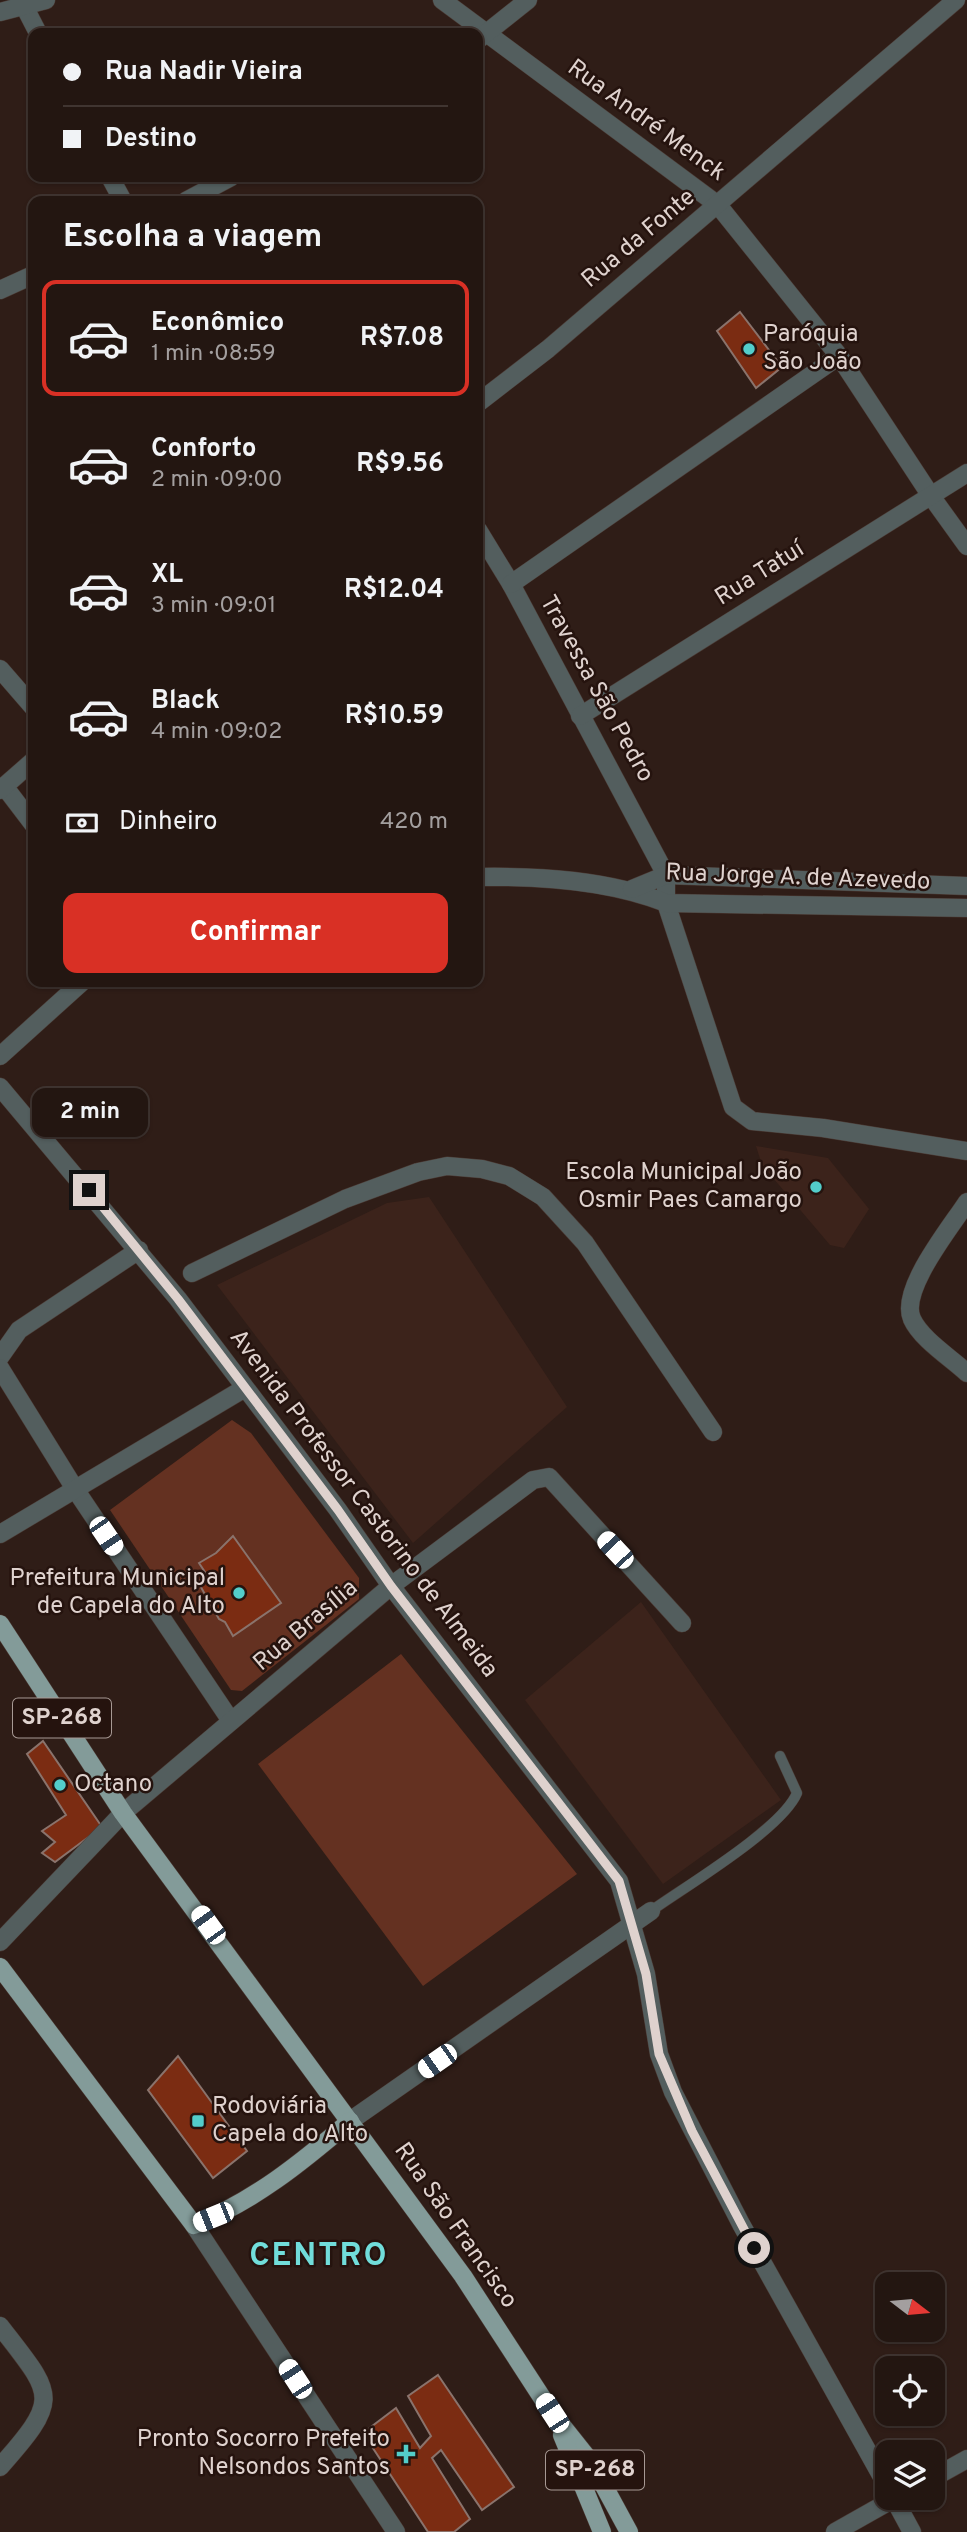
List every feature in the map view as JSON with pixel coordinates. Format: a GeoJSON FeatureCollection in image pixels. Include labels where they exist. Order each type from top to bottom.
{"type":"FeatureCollection","features":[{"type":"Feature","properties":{"kind":"main road","name":"Rua São Francisco"},"geometry":{"type":"LineString","coordinates":[[0,1624],[123,1813],[463,2276],[552,2413],[591,2462],[629,2532]]}},
{"type":"Feature","properties":{"kind":"main road"},"geometry":{"type":"LineString","coordinates":[[0,1967],[194,2225],[232,2210],[268,2187],[350,2121]]}},
{"type":"Feature","properties":{"kind":"main road","name":"Rua São Francisco"},"geometry":{"type":"LineString","coordinates":[[552,2413],[602,2532]]}},
{"type":"Feature","properties":{"kind":"street"},"geometry":{"type":"LineString","coordinates":[[0,12],[23,3],[46,0]]}},
{"type":"Feature","properties":{"kind":"street","name":"Rua André Menck"},"geometry":{"type":"LineString","coordinates":[[442,0],[473,28]]}},
{"type":"Feature","properties":{"kind":"street"},"geometry":{"type":"LineString","coordinates":[[483,37],[528,0]]}},
{"type":"Feature","properties":{"kind":"street","name":"Rua da Fonte"},"geometry":{"type":"LineString","coordinates":[[483,399],[718,205],[956,0]]}},
{"type":"Feature","properties":{"kind":"street"},"geometry":{"type":"LineString","coordinates":[[23,3],[36,28]]}},
{"type":"Feature","properties":{"kind":"street","name":"Rua André Menck"},"geometry":{"type":"LineString","coordinates":[[483,37],[718,205],[839,356],[931,496],[967,545]]}},
{"type":"Feature","properties":{"kind":"street"},"geometry":{"type":"LineString","coordinates":[[210,196],[225,182]]}},
{"type":"Feature","properties":{"kind":"street"},"geometry":{"type":"LineString","coordinates":[[0,290],[28,277]]}},
{"type":"Feature","properties":{"kind":"street"},"geometry":{"type":"LineString","coordinates":[[511,584],[839,356]]}},
{"type":"Feature","properties":{"kind":"street","name":"Rua Tatuí"},"geometry":{"type":"LineString","coordinates":[[580,716],[967,473]]}},
{"type":"Feature","properties":{"kind":"street"},"geometry":{"type":"LineString","coordinates":[[944,513],[967,519]]}},
{"type":"Feature","properties":{"kind":"street","name":"Travessa São Pedro"},"geometry":{"type":"LineString","coordinates":[[483,538],[511,584],[580,716],[636,813],[666,875]]}},
{"type":"Feature","properties":{"kind":"street"},"geometry":{"type":"LineString","coordinates":[[0,669],[28,701]]}},
{"type":"Feature","properties":{"kind":"street"},"geometry":{"type":"LineString","coordinates":[[28,765],[2,788],[28,818]]}},
{"type":"Feature","properties":{"kind":"street"},"geometry":{"type":"LineString","coordinates":[[666,875],[666,903],[733,1107],[752,1121],[823,1128],[967,1151]]}},
{"type":"Feature","properties":{"kind":"street","name":"Rua Jorge A. de Azevedo"},"geometry":{"type":"LineString","coordinates":[[632,889],[666,875],[967,886]]}},
{"type":"Feature","properties":{"kind":"street"},"geometry":{"type":"LineString","coordinates":[[483,877],[560,880],[632,889]]}},
{"type":"Feature","properties":{"kind":"street","name":"Rua Jorge A. de Azevedo"},"geometry":{"type":"LineString","coordinates":[[632,889],[666,903],[967,908]]}},
{"type":"Feature","properties":{"kind":"street"},"geometry":{"type":"LineString","coordinates":[[0,1056],[76,987]]}},
{"type":"Feature","properties":{"kind":"street","name":"Avenida Professor Castorino de Almeida"},"geometry":{"type":"LineString","coordinates":[[0,1087],[139,1250],[338,1510],[391,1586],[619,1881],[646,1974],[659,2054],[682,2112],[741,2224],[875,2463]]}},
{"type":"Feature","properties":{"kind":"street"},"geometry":{"type":"LineString","coordinates":[[192,1273],[345,1199],[418,1172],[447,1166],[482,1169],[509,1176],[543,1197],[584,1243],[713,1432]]}},
{"type":"Feature","properties":{"kind":"street"},"geometry":{"type":"LineString","coordinates":[[967,1202],[915,1282],[910,1303],[912,1318],[967,1373]]}},
{"type":"Feature","properties":{"kind":"street"},"geometry":{"type":"LineString","coordinates":[[0,1355],[19,1331],[139,1250]]}},
{"type":"Feature","properties":{"kind":"street"},"geometry":{"type":"LineString","coordinates":[[0,1368],[75,1489],[231,1721]]}},
{"type":"Feature","properties":{"kind":"street"},"geometry":{"type":"LineString","coordinates":[[0,1534],[245,1388]]}},
{"type":"Feature","properties":{"kind":"street","name":"Rua Brasília"},"geometry":{"type":"LineString","coordinates":[[0,1942],[123,1813],[391,1586],[533,1480],[549,1477],[682,1623]]}},
{"type":"Feature","properties":{"kind":"street"},"geometry":{"type":"LineString","coordinates":[[350,2121],[651,1911]]}},
{"type":"Feature","properties":{"kind":"street"},"geometry":{"type":"LineString","coordinates":[[194,2225],[396,2532]]}},
{"type":"Feature","properties":{"kind":"street"},"geometry":{"type":"LineString","coordinates":[[0,2326],[37,2375],[44,2404],[31,2432],[0,2467]]}},
{"type":"Feature","properties":{"kind":"street"},"geometry":{"type":"LineString","coordinates":[[945,2471],[967,2459]]}},
{"type":"Feature","properties":{"kind":"street"},"geometry":{"type":"LineString","coordinates":[[835,2532],[875,2506]]}},
{"type":"Feature","properties":{"kind":"street","name":"Avenida Professor Castorino de Almeida"},"geometry":{"type":"LineString","coordinates":[[901,2510],[912,2532]]}},
{"type":"Feature","properties":{"kind":"lane"},"geometry":{"type":"LineString","coordinates":[[651,1911],[754,1837],[792,1805],[797,1793],[780,1756]]}},
{"type":"Feature","properties":{"kind":"shaded area","name":"Escola Municipal João Osmir Paes Camargo"},"geometry":{"type":"Polygon","coordinates":[[[756,1146],[828,1158],[869,1209],[844,1248],[830,1245],[762,1165],[756,1146]]]}},
{"type":"Feature","properties":{"kind":"shaded area"},"geometry":{"type":"Polygon","coordinates":[[[429,1197],[567,1407],[413,1543],[217,1285],[387,1203],[429,1197]]]}},
{"type":"Feature","properties":{"kind":"shaded area"},"geometry":{"type":"Polygon","coordinates":[[[232,1420],[251,1433],[359,1578],[359,1599],[242,1691],[231,1690],[110,1510],[232,1420]]]}},
{"type":"Feature","properties":{"kind":"shaded area"},"geometry":{"type":"Polygon","coordinates":[[[641,1602],[781,1800],[663,1884],[525,1700],[641,1602]]]}},
{"type":"Feature","properties":{"kind":"shaded area"},"geometry":{"type":"Polygon","coordinates":[[[401,1654],[577,1874],[423,1986],[258,1764],[401,1654]]]}},
{"type":"Feature","properties":{"kind":"building","name":"Paróquia São João"},"geometry":{"type":"Polygon","coordinates":[[[740,312],[782,367],[756,388],[717,331],[740,312]]]}},
{"type":"Feature","properties":{"kind":"building","name":"Prefeitura Municipal de Capela do Alto"},"geometry":{"type":"Polygon","coordinates":[[[233,1536],[281,1603],[233,1636],[225,1622],[219,1619],[198,1582],[207,1575],[199,1563],[216,1553],[233,1536]]]}},
{"type":"Feature","properties":{"kind":"building","name":"Octano"},"geometry":{"type":"Polygon","coordinates":[[[43,1741],[102,1827],[55,1862],[42,1853],[55,1842],[42,1831],[66,1815],[27,1754],[43,1741]]]}},
{"type":"Feature","properties":{"kind":"building","name":"Rodoviária Capela do Alto"},"geometry":{"type":"Polygon","coordinates":[[[178,2056],[247,2151],[213,2178],[148,2090],[178,2056]]]}},
{"type":"Feature","properties":{"kind":"building","name":"Pronto Socorro Prefeito Nelsondos Santos"},"geometry":{"type":"Polygon","coordinates":[[[438,2375],[514,2487],[482,2510],[441,2450],[432,2458],[470,2519],[454,2532],[428,2532],[363,2433],[396,2408],[420,2448],[431,2436],[408,2396],[438,2375]]]}},
{"type":"Feature","properties":{"kind":"place","name":"Paróquia São João"},"geometry":{"type":"Point","coordinates":[749,349]}},
{"type":"Feature","properties":{"kind":"place","name":"Escola Municipal João Osmir Paes Camargo"},"geometry":{"type":"Point","coordinates":[816,1187]}},
{"type":"Feature","properties":{"kind":"place","name":"Prefeitura Municipal de Capela do Alto"},"geometry":{"type":"Point","coordinates":[239,1593]}},
{"type":"Feature","properties":{"kind":"place","name":"Octano"},"geometry":{"type":"Point","coordinates":[60,1785]}},
{"type":"Feature","properties":{"kind":"place","name":"Rodoviária Capela do Alto"},"geometry":{"type":"Point","coordinates":[198,2121]}},
{"type":"Feature","properties":{"kind":"place","name":"Pronto Socorro Prefeito Nelsondos Santos"},"geometry":{"type":"Point","coordinates":[406,2454]}},
{"type":"Feature","properties":{"kind":"district","name":"CENTRO"},"geometry":{"type":"Point","coordinates":[319,2257]}},
{"type":"Feature","properties":{"kind":"route"},"geometry":{"type":"LineString","coordinates":[[89,1190],[178,1299],[338,1510],[391,1586],[619,1881],[646,1974],[659,2054],[673,2092],[692,2131],[754,2248]]}}]}
